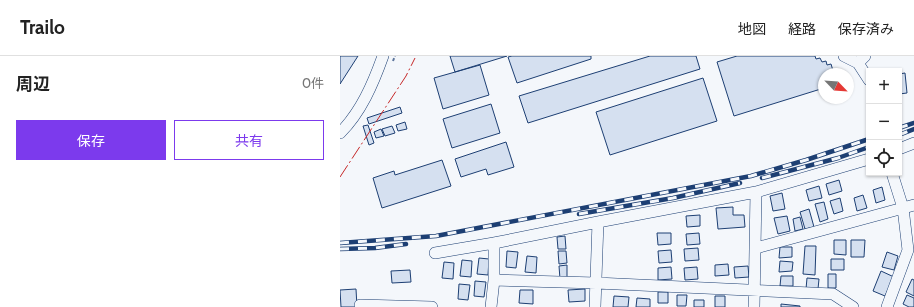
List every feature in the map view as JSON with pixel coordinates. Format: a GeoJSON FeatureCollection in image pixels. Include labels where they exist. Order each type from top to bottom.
{"type":"FeatureCollection","features":[{"type":"Feature","properties":{"kind":"street"},"geometry":{"type":"LineString","coordinates":[[340,133],[347,126],[364,101],[378,71],[383,56]]}},
{"type":"Feature","properties":{"kind":"street"},"geometry":{"type":"LineString","coordinates":[[844,56],[862,59],[866,71]]}},
{"type":"Feature","properties":{"kind":"street"},"geometry":{"type":"LineString","coordinates":[[902,148],[914,143]]}},
{"type":"Feature","properties":{"kind":"street"},"geometry":{"type":"LineString","coordinates":[[435,253],[756,192],[866,160]]}},
{"type":"Feature","properties":{"kind":"street"},"geometry":{"type":"LineString","coordinates":[[887,307],[908,250],[903,208],[893,176]]}},
{"type":"Feature","properties":{"kind":"street"},"geometry":{"type":"LineString","coordinates":[[754,307],[756,192]]}},
{"type":"Feature","properties":{"kind":"street"},"geometry":{"type":"LineString","coordinates":[[756,248],[914,205]]}},
{"type":"Feature","properties":{"kind":"street"},"geometry":{"type":"LineString","coordinates":[[595,307],[598,222]]}},
{"type":"Feature","properties":{"kind":"street"},"geometry":{"type":"LineString","coordinates":[[491,307],[494,280],[494,243]]}},
{"type":"Feature","properties":{"kind":"street"},"geometry":{"type":"LineString","coordinates":[[494,280],[596,283],[832,294],[853,307]]}},
{"type":"Feature","properties":{"kind":"street"},"geometry":{"type":"LineString","coordinates":[[360,305],[432,307]]}},
{"type":"Feature","properties":{"kind":"path"},"geometry":{"type":"LineString","coordinates":[[394,61],[395,56]]}},
{"type":"Feature","properties":{"kind":"building"},"geometry":{"type":"Polygon","coordinates":[[[340,56],[358,56],[340,84],[340,56]]]}},
{"type":"Feature","properties":{"kind":"building"},"geometry":{"type":"Polygon","coordinates":[[[450,56],[507,56],[455,72],[450,56]]]}},
{"type":"Feature","properties":{"kind":"building"},"geometry":{"type":"Polygon","coordinates":[[[591,56],[591,59],[517,83],[508,57],[591,56]]]}},
{"type":"Feature","properties":{"kind":"building"},"geometry":{"type":"Polygon","coordinates":[[[650,56],[696,56],[700,69],[528,123],[519,96],[650,56]]]}},
{"type":"Feature","properties":{"kind":"building"},"geometry":{"type":"Polygon","coordinates":[[[737,56],[815,56],[816,59],[820,58],[822,62],[826,61],[827,65],[831,64],[832,68],[818,68],[818,90],[734,116],[717,62],[737,56]]]}},
{"type":"Feature","properties":{"kind":"building"},"geometry":{"type":"Polygon","coordinates":[[[480,65],[489,95],[443,109],[434,78],[480,65]]]}},
{"type":"Feature","properties":{"kind":"building"},"geometry":{"type":"Polygon","coordinates":[[[905,73],[907,93],[902,94],[902,74],[905,73]]]}},
{"type":"Feature","properties":{"kind":"building"},"geometry":{"type":"Polygon","coordinates":[[[703,78],[717,121],[610,155],[596,112],[703,78]]]}},
{"type":"Feature","properties":{"kind":"building"},"geometry":{"type":"Polygon","coordinates":[[[491,104],[500,133],[452,148],[443,119],[491,104]]]}},
{"type":"Feature","properties":{"kind":"building"},"geometry":{"type":"Polygon","coordinates":[[[400,107],[402,113],[369,124],[367,118],[400,107]]]}},
{"type":"Feature","properties":{"kind":"building"},"geometry":{"type":"Polygon","coordinates":[[[405,122],[407,129],[398,131],[396,125],[405,122]]]}},
{"type":"Feature","properties":{"kind":"building"},"geometry":{"type":"Polygon","coordinates":[[[368,125],[374,143],[369,145],[363,126],[368,125]]]}},
{"type":"Feature","properties":{"kind":"building"},"geometry":{"type":"Polygon","coordinates":[[[392,126],[395,133],[385,136],[382,129],[392,126]]]}},
{"type":"Feature","properties":{"kind":"building"},"geometry":{"type":"Polygon","coordinates":[[[381,129],[384,136],[376,138],[374,132],[381,129]]]}},
{"type":"Feature","properties":{"kind":"building"},"geometry":{"type":"Polygon","coordinates":[[[506,142],[514,167],[488,175],[486,169],[461,177],[455,159],[506,142]]]}},
{"type":"Feature","properties":{"kind":"building"},"geometry":{"type":"Polygon","coordinates":[[[442,160],[451,186],[382,208],[373,178],[394,171],[395,175],[442,160]]]}},
{"type":"Feature","properties":{"kind":"building"},"geometry":{"type":"Polygon","coordinates":[[[839,180],[842,191],[829,195],[826,184],[839,180]]]}},
{"type":"Feature","properties":{"kind":"building"},"geometry":{"type":"Polygon","coordinates":[[[819,186],[822,198],[809,201],[806,190],[819,186]]]}},
{"type":"Feature","properties":{"kind":"building"},"geometry":{"type":"Polygon","coordinates":[[[882,187],[885,200],[876,203],[873,190],[882,187]]]}},
{"type":"Feature","properties":{"kind":"building"},"geometry":{"type":"Polygon","coordinates":[[[782,193],[785,209],[773,211],[770,196],[782,193]]]}},
{"type":"Feature","properties":{"kind":"building"},"geometry":{"type":"Polygon","coordinates":[[[863,195],[867,208],[857,211],[854,198],[863,195]]]}},
{"type":"Feature","properties":{"kind":"building"},"geometry":{"type":"Polygon","coordinates":[[[840,198],[843,211],[834,214],[830,201],[840,198]]]}},
{"type":"Feature","properties":{"kind":"building"},"geometry":{"type":"Polygon","coordinates":[[[824,202],[828,219],[820,222],[815,204],[824,202]]]}},
{"type":"Feature","properties":{"kind":"building"},"geometry":{"type":"Polygon","coordinates":[[[733,207],[733,215],[744,215],[745,227],[718,229],[716,208],[733,207]]]}},
{"type":"Feature","properties":{"kind":"building"},"geometry":{"type":"Polygon","coordinates":[[[809,209],[814,227],[805,229],[800,212],[809,209]]]}},
{"type":"Feature","properties":{"kind":"building"},"geometry":{"type":"Polygon","coordinates":[[[700,215],[700,226],[687,227],[686,216],[700,215]]]}},
{"type":"Feature","properties":{"kind":"building"},"geometry":{"type":"Polygon","coordinates":[[[787,216],[790,231],[778,234],[774,218],[787,216]]]}},
{"type":"Feature","properties":{"kind":"building"},"geometry":{"type":"Polygon","coordinates":[[[800,217],[803,229],[795,231],[793,219],[800,217]]]}},
{"type":"Feature","properties":{"kind":"building"},"geometry":{"type":"Polygon","coordinates":[[[657,233],[671,233],[671,244],[658,245],[657,233]]]}},
{"type":"Feature","properties":{"kind":"building"},"geometry":{"type":"Polygon","coordinates":[[[699,233],[700,244],[687,245],[686,234],[699,233]]]}},
{"type":"Feature","properties":{"kind":"building"},"geometry":{"type":"Polygon","coordinates":[[[565,236],[566,249],[558,249],[557,237],[565,236]]]}},
{"type":"Feature","properties":{"kind":"building"},"geometry":{"type":"Polygon","coordinates":[[[834,240],[846,240],[846,255],[834,254],[834,240]]]}},
{"type":"Feature","properties":{"kind":"building"},"geometry":{"type":"Polygon","coordinates":[[[851,240],[865,240],[864,257],[851,257],[851,240]]]}},
{"type":"Feature","properties":{"kind":"building"},"geometry":{"type":"Polygon","coordinates":[[[805,246],[816,246],[815,275],[803,274],[805,246]]]}},
{"type":"Feature","properties":{"kind":"building"},"geometry":{"type":"Polygon","coordinates":[[[780,247],[792,247],[792,257],[779,258],[780,247]]]}},
{"type":"Feature","properties":{"kind":"building"},"geometry":{"type":"Polygon","coordinates":[[[698,248],[699,260],[685,261],[684,249],[698,248]]]}},
{"type":"Feature","properties":{"kind":"building"},"geometry":{"type":"Polygon","coordinates":[[[671,250],[672,262],[659,263],[658,251],[671,250]]]}},
{"type":"Feature","properties":{"kind":"building"},"geometry":{"type":"Polygon","coordinates":[[[507,251],[518,252],[516,268],[506,267],[507,251]]]}},
{"type":"Feature","properties":{"kind":"building"},"geometry":{"type":"Polygon","coordinates":[[[558,251],[566,251],[567,263],[559,264],[558,251]]]}},
{"type":"Feature","properties":{"kind":"building"},"geometry":{"type":"Polygon","coordinates":[[[887,252],[898,256],[894,270],[882,267],[887,252]]]}},
{"type":"Feature","properties":{"kind":"building"},"geometry":{"type":"Polygon","coordinates":[[[527,256],[537,257],[536,273],[525,272],[527,256]]]}},
{"type":"Feature","properties":{"kind":"building"},"geometry":{"type":"Polygon","coordinates":[[[479,258],[489,259],[488,275],[477,274],[479,258]]]}},
{"type":"Feature","properties":{"kind":"building"},"geometry":{"type":"Polygon","coordinates":[[[831,259],[844,259],[844,270],[831,270],[831,259]]]}},
{"type":"Feature","properties":{"kind":"building"},"geometry":{"type":"Polygon","coordinates":[[[462,260],[472,261],[471,277],[460,276],[462,260]]]}},
{"type":"Feature","properties":{"kind":"building"},"geometry":{"type":"Polygon","coordinates":[[[780,261],[793,262],[792,271],[779,272],[780,261]]]}},
{"type":"Feature","properties":{"kind":"building"},"geometry":{"type":"Polygon","coordinates":[[[444,262],[454,263],[453,279],[442,278],[444,262]]]}},
{"type":"Feature","properties":{"kind":"building"},"geometry":{"type":"Polygon","coordinates":[[[728,264],[729,275],[715,276],[715,265],[728,264]]]}},
{"type":"Feature","properties":{"kind":"building"},"geometry":{"type":"Polygon","coordinates":[[[567,265],[567,278],[560,279],[559,266],[567,265]]]}},
{"type":"Feature","properties":{"kind":"building"},"geometry":{"type":"Polygon","coordinates":[[[748,266],[749,277],[735,278],[734,267],[748,266]]]}},
{"type":"Feature","properties":{"kind":"building"},"geometry":{"type":"Polygon","coordinates":[[[671,267],[672,279],[658,280],[658,268],[671,267]]]}},
{"type":"Feature","properties":{"kind":"building"},"geometry":{"type":"Polygon","coordinates":[[[697,267],[698,279],[685,280],[684,268],[697,267]]]}},
{"type":"Feature","properties":{"kind":"building"},"geometry":{"type":"Polygon","coordinates":[[[410,270],[411,282],[392,283],[391,271],[410,270]]]}},
{"type":"Feature","properties":{"kind":"building"},"geometry":{"type":"Polygon","coordinates":[[[881,271],[894,277],[885,296],[873,291],[881,271]]]}},
{"type":"Feature","properties":{"kind":"building"},"geometry":{"type":"Polygon","coordinates":[[[828,274],[836,274],[836,288],[828,288],[828,274]]]}},
{"type":"Feature","properties":{"kind":"building"},"geometry":{"type":"Polygon","coordinates":[[[781,276],[793,276],[793,286],[780,286],[781,276]]]}},
{"type":"Feature","properties":{"kind":"building"},"geometry":{"type":"Polygon","coordinates":[[[807,278],[819,279],[818,289],[806,289],[807,278]]]}},
{"type":"Feature","properties":{"kind":"building"},"geometry":{"type":"Polygon","coordinates":[[[912,279],[914,280],[914,296],[906,292],[912,279]]]}},
{"type":"Feature","properties":{"kind":"building"},"geometry":{"type":"Polygon","coordinates":[[[475,281],[486,282],[484,297],[474,296],[475,281]]]}},
{"type":"Feature","properties":{"kind":"building"},"geometry":{"type":"Polygon","coordinates":[[[459,284],[470,285],[468,300],[458,299],[459,284]]]}},
{"type":"Feature","properties":{"kind":"building"},"geometry":{"type":"Polygon","coordinates":[[[356,289],[357,307],[341,307],[340,290],[356,289]]]}},
{"type":"Feature","properties":{"kind":"building"},"geometry":{"type":"Polygon","coordinates":[[[585,289],[585,301],[569,302],[568,290],[585,289]]]}},
{"type":"Feature","properties":{"kind":"building"},"geometry":{"type":"Polygon","coordinates":[[[520,290],[533,290],[533,304],[519,303],[520,290]]]}},
{"type":"Feature","properties":{"kind":"building"},"geometry":{"type":"Polygon","coordinates":[[[658,292],[668,292],[668,303],[658,303],[658,292]]]}},
{"type":"Feature","properties":{"kind":"building"},"geometry":{"type":"Polygon","coordinates":[[[677,295],[687,295],[686,306],[677,306],[677,295]]]}},
{"type":"Feature","properties":{"kind":"building"},"geometry":{"type":"Polygon","coordinates":[[[907,295],[914,298],[914,307],[909,307],[903,304],[907,295]]]}},
{"type":"Feature","properties":{"kind":"building"},"geometry":{"type":"Polygon","coordinates":[[[614,296],[629,297],[628,307],[613,307],[614,296]]]}},
{"type":"Feature","properties":{"kind":"building"},"geometry":{"type":"Polygon","coordinates":[[[715,296],[725,296],[725,307],[715,307],[715,296]]]}},
{"type":"Feature","properties":{"kind":"building"},"geometry":{"type":"Polygon","coordinates":[[[637,298],[650,299],[650,307],[636,307],[637,298]]]}},
{"type":"Feature","properties":{"kind":"building"},"geometry":{"type":"Polygon","coordinates":[[[694,300],[704,300],[704,307],[694,307],[694,300]]]}},
{"type":"Feature","properties":{"kind":"building"},"geometry":{"type":"Polygon","coordinates":[[[781,304],[800,306],[800,307],[781,307],[781,304]]]}},
{"type":"Feature","properties":{"kind":"railway"},"geometry":{"type":"LineString","coordinates":[[902,127],[914,123]]}},
{"type":"Feature","properties":{"kind":"railway"},"geometry":{"type":"LineString","coordinates":[[902,134],[914,129]]}},
{"type":"Feature","properties":{"kind":"railway"},"geometry":{"type":"LineString","coordinates":[[340,243],[436,236],[751,176],[866,140]]}},
{"type":"Feature","properties":{"kind":"railway"},"geometry":{"type":"LineString","coordinates":[[762,178],[838,158],[866,148]]}},
{"type":"Feature","properties":{"kind":"railway"},"geometry":{"type":"LineString","coordinates":[[579,214],[673,198],[740,183]]}},
{"type":"Feature","properties":{"kind":"railway"},"geometry":{"type":"LineString","coordinates":[[340,249],[375,248],[406,244]]}},
{"type":"Feature","properties":{"kind":"power"},"geometry":{"type":"LineString","coordinates":[[340,177],[406,76],[415,58]]}}]}
